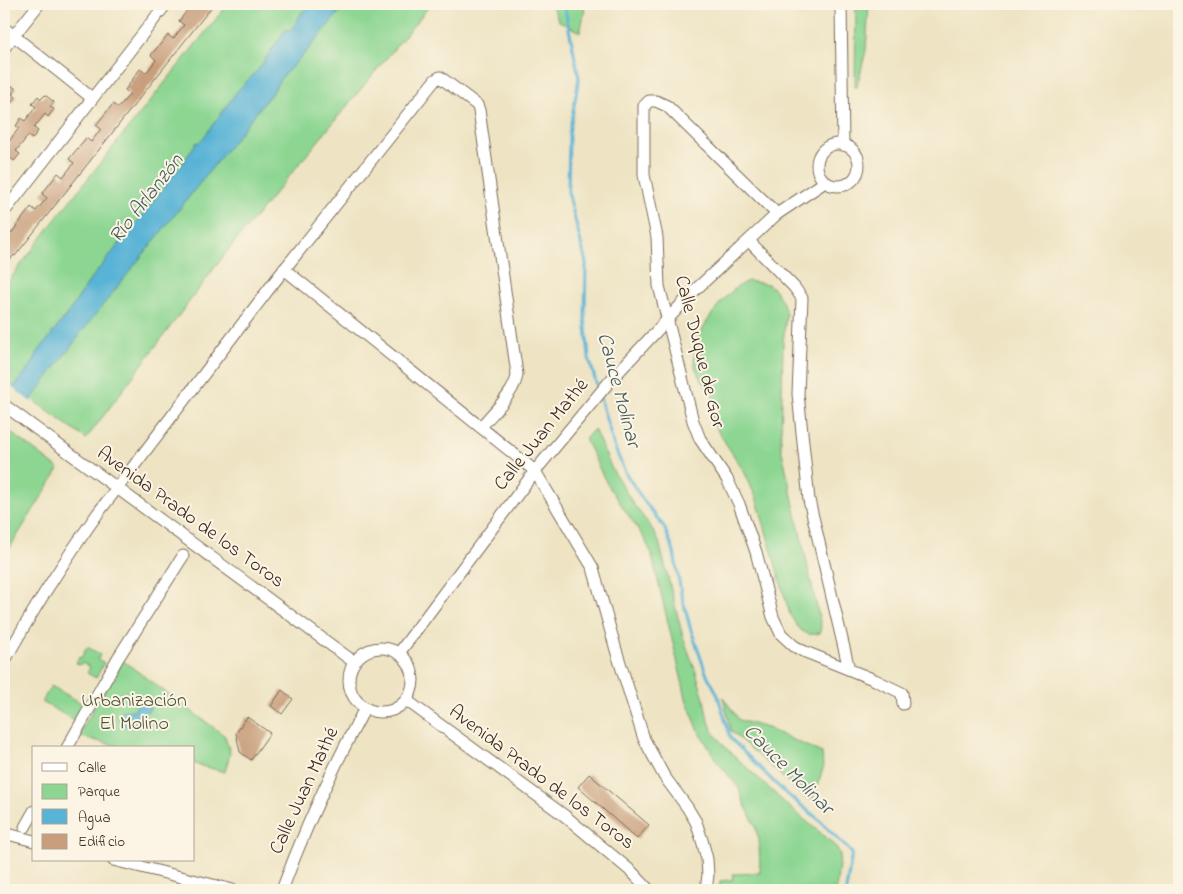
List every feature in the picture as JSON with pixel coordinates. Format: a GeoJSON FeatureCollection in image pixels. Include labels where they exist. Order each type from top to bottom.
{"type":"FeatureCollection","features":[{"type":"Feature","properties":{"kind":"street"},"geometry":{"type":"LineString","coordinates":[[4,48],[39,4]]}},
{"type":"Feature","properties":{"kind":"street"},"geometry":{"type":"LineString","coordinates":[[4,212],[166,4]]}},
{"type":"Feature","properties":{"kind":"street"},"geometry":{"type":"LineString","coordinates":[[842,4],[843,144]]}},
{"type":"Feature","properties":{"kind":"street"},"geometry":{"type":"LineString","coordinates":[[4,28],[92,98]]}},
{"type":"Feature","properties":{"kind":"street"},"geometry":{"type":"LineString","coordinates":[[4,662],[26,622],[75,545],[117,488],[284,269],[435,80],[440,77],[477,105],[482,121],[517,374],[516,383],[480,427]]}},
{"type":"Feature","properties":{"kind":"street","name":"Calle Duque de Gor"},"geometry":{"type":"LineString","coordinates":[[777,214],[667,106],[656,101],[649,102],[644,106],[644,175],[657,237],[659,286],[693,421],[700,440],[727,480],[739,504],[756,552],[777,626],[781,634],[794,646],[876,680],[902,693],[903,704]]}},
{"type":"Feature","properties":{"kind":"street"},"geometry":{"type":"LineString","coordinates":[[843,144],[849,147],[858,158],[858,171],[855,178],[844,186],[831,185],[825,182],[818,170],[817,163],[823,150],[829,146],[843,144]]}},
{"type":"Feature","properties":{"kind":"street","name":"Calle Juan Mathé"},"geometry":{"type":"LineString","coordinates":[[400,653],[535,471],[607,385],[693,292],[777,214],[825,182]]}},
{"type":"Feature","properties":{"kind":"street"},"geometry":{"type":"LineString","coordinates":[[749,241],[794,287],[802,298],[798,394],[809,500],[849,670]]}},
{"type":"Feature","properties":{"kind":"street"},"geometry":{"type":"LineString","coordinates":[[284,269],[535,471],[593,568],[644,739],[659,768],[696,822],[707,859],[708,875],[706,890]]}},
{"type":"Feature","properties":{"kind":"street","name":"Avenida Prado de los Toros"},"geometry":{"type":"LineString","coordinates":[[4,405],[354,662]]}},
{"type":"Feature","properties":{"kind":"street"},"geometry":{"type":"LineString","coordinates":[[67,746],[118,658],[183,556]]}},
{"type":"Feature","properties":{"kind":"street"},"geometry":{"type":"LineString","coordinates":[[380,647],[400,653],[407,660],[412,670],[412,686],[406,700],[392,710],[383,712],[365,708],[354,698],[349,684],[349,676],[354,662],[361,654],[370,649],[380,647]]}},
{"type":"Feature","properties":{"kind":"street","name":"Avenida Prado de los Toros"},"geometry":{"type":"LineString","coordinates":[[406,700],[566,816],[632,872],[649,890]]}},
{"type":"Feature","properties":{"kind":"street","name":"Calle Juan Mathé"},"geometry":{"type":"LineString","coordinates":[[282,890],[334,768],[365,708]]}},
{"type":"Feature","properties":{"kind":"street"},"geometry":{"type":"LineString","coordinates":[[25,828],[32,815]]}},
{"type":"Feature","properties":{"kind":"street"},"geometry":{"type":"LineString","coordinates":[[4,833],[32,840]]}},
{"type":"Feature","properties":{"kind":"street"},"geometry":{"type":"LineString","coordinates":[[121,862],[233,890]]}},
{"type":"Feature","properties":{"kind":"green space"},"geometry":{"type":"Polygon","coordinates":[[[228,4],[431,4],[225,254],[86,439],[4,379],[4,287],[61,212],[228,4]]]}},
{"type":"Feature","properties":{"kind":"green space"},"geometry":{"type":"Polygon","coordinates":[[[551,4],[585,4],[580,32],[559,21],[551,4]]]}},
{"type":"Feature","properties":{"kind":"green space"},"geometry":{"type":"Polygon","coordinates":[[[856,4],[869,4],[866,50],[857,87],[855,87],[856,4]]]}},
{"type":"Feature","properties":{"kind":"green space"},"geometry":{"type":"Polygon","coordinates":[[[748,281],[768,284],[775,290],[783,303],[786,314],[783,344],[781,447],[821,626],[820,633],[810,634],[802,631],[790,615],[757,500],[745,473],[714,425],[712,415],[714,397],[696,369],[695,349],[712,314],[729,293],[748,281]]]}},
{"type":"Feature","properties":{"kind":"green space"},"geometry":{"type":"Polygon","coordinates":[[[4,427],[59,469],[4,557],[4,427]]]}},
{"type":"Feature","properties":{"kind":"green space"},"geometry":{"type":"Polygon","coordinates":[[[594,429],[612,469],[659,542],[683,637],[696,672],[713,732],[725,747],[787,805],[835,845],[840,855],[836,890],[719,890],[720,881],[732,880],[733,874],[760,873],[759,841],[755,825],[739,788],[716,760],[699,731],[687,702],[651,552],[644,538],[607,484],[585,439],[594,429]]]}},
{"type":"Feature","properties":{"kind":"green space"},"geometry":{"type":"Polygon","coordinates":[[[87,647],[100,654],[98,659],[104,663],[96,678],[87,673],[90,667],[82,663],[80,665],[76,663],[87,647]]]}},
{"type":"Feature","properties":{"kind":"green space","name":"Urbanización El Molino"},"geometry":{"type":"Polygon","coordinates":[[[122,660],[225,736],[230,753],[225,772],[195,764],[195,746],[117,746],[78,736],[122,660]]]}},
{"type":"Feature","properties":{"kind":"green space"},"geometry":{"type":"Polygon","coordinates":[[[51,686],[85,705],[76,721],[42,702],[51,686]]]}},
{"type":"Feature","properties":{"kind":"green space"},"geometry":{"type":"Polygon","coordinates":[[[723,697],[739,720],[767,728],[822,753],[823,769],[813,798],[805,797],[731,731],[723,697]]]}},
{"type":"Feature","properties":{"kind":"water","name":"Río Arlanzón"},"geometry":{"type":"Polygon","coordinates":[[[311,4],[346,4],[306,52],[280,79],[274,90],[91,320],[4,436],[4,399],[32,364],[38,352],[69,312],[90,280],[146,211],[171,176],[181,166],[196,143],[201,141],[238,90],[258,70],[285,30],[293,29],[300,15],[311,4]]]}},
{"type":"Feature","properties":{"kind":"water"},"geometry":{"type":"Polygon","coordinates":[[[143,701],[149,703],[150,708],[140,716],[138,724],[130,727],[122,725],[119,719],[120,713],[134,710],[143,701]]]}},
{"type":"Feature","properties":{"kind":"pier"},"geometry":{"type":"Polygon","coordinates":[[[10,386],[31,402],[10,432],[4,427],[4,395],[10,386]]]}},
{"type":"Feature","properties":{"kind":"building"},"geometry":{"type":"Polygon","coordinates":[[[192,4],[214,4],[15,256],[4,267],[4,243],[31,207],[36,211],[47,198],[42,194],[58,173],[63,177],[74,163],[69,159],[86,138],[91,142],[101,129],[96,125],[113,104],[118,108],[130,94],[125,90],[140,69],[146,73],[156,60],[151,55],[168,35],[173,39],[184,25],[179,21],[192,4]]]}},
{"type":"Feature","properties":{"kind":"building"},"geometry":{"type":"Polygon","coordinates":[[[4,80],[16,89],[12,94],[16,97],[10,104],[6,101],[4,105],[4,80]]]}},
{"type":"Feature","properties":{"kind":"building"},"geometry":{"type":"Polygon","coordinates":[[[45,95],[54,102],[50,107],[54,109],[48,117],[45,114],[34,128],[38,131],[32,139],[28,136],[16,151],[20,154],[14,161],[11,158],[4,167],[4,141],[7,144],[19,128],[16,126],[21,118],[25,121],[36,107],[32,104],[38,96],[41,99],[45,95]]]}},
{"type":"Feature","properties":{"kind":"building"},"geometry":{"type":"Polygon","coordinates":[[[282,690],[293,699],[282,714],[271,706],[282,690]]]}},
{"type":"Feature","properties":{"kind":"building"},"geometry":{"type":"Polygon","coordinates":[[[247,717],[270,733],[251,760],[240,752],[236,733],[247,717]]]}},
{"type":"Feature","properties":{"kind":"building"},"geometry":{"type":"Polygon","coordinates":[[[589,774],[649,825],[637,839],[578,787],[589,774]]]}},
{"type":"Feature","properties":{"kind":"waterway","name":"Cauce Molinar"},"geometry":{"type":"LineString","coordinates":[[564,4],[579,78],[569,134],[568,192],[586,263],[585,317],[589,358],[598,390]]}},
{"type":"Feature","properties":{"kind":"waterway","name":"Cauce Molinar"},"geometry":{"type":"LineString","coordinates":[[600,398],[614,446],[625,472],[664,527],[674,552],[681,593],[690,627],[706,673],[717,693],[731,739],[782,790],[817,818],[852,853],[846,890]]}}]}
